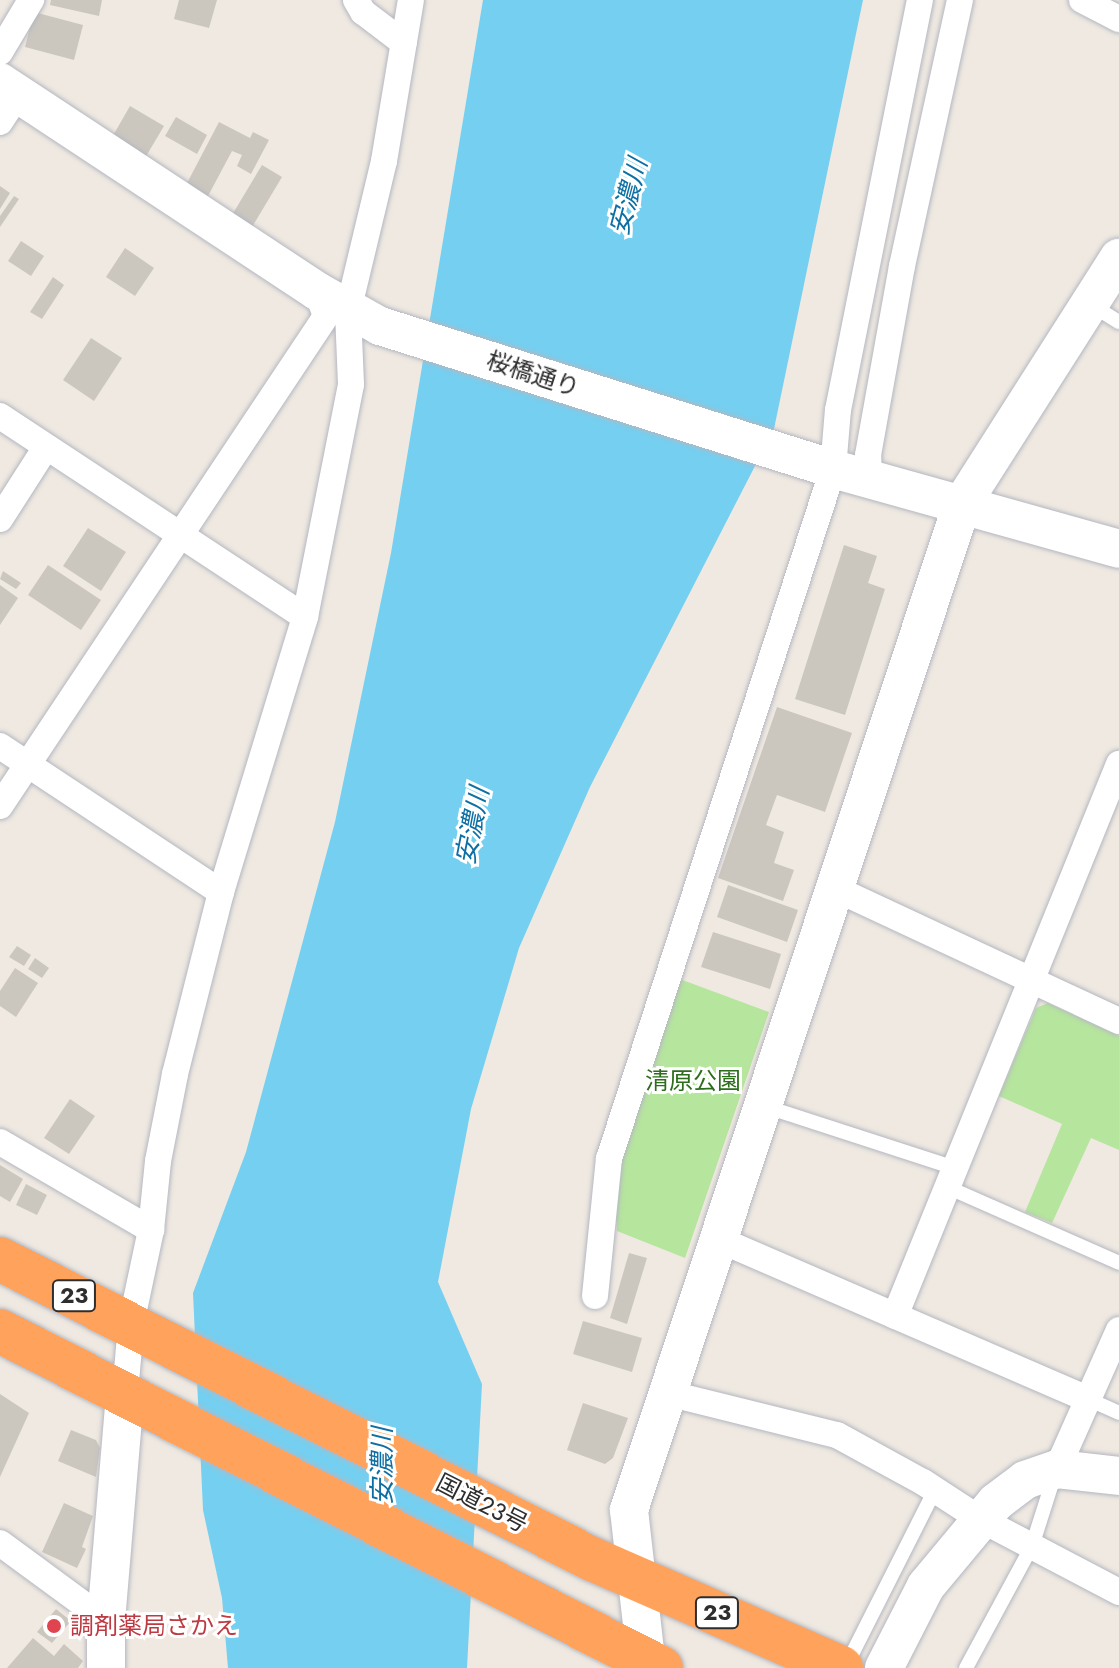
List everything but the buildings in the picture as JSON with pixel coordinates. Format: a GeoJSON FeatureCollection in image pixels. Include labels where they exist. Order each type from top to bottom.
{"type":"FeatureCollection","features":[{"type":"Feature","properties":{"kind":"highway","name":"国道23号"},"geometry":{"type":"LineString","coordinates":[[0,1259],[592,1559],[843,1668]]}},
{"type":"Feature","properties":{"kind":"highway"},"geometry":{"type":"LineString","coordinates":[[0,1331],[641,1659]]}},
{"type":"Feature","properties":{"kind":"street"},"geometry":{"type":"LineString","coordinates":[[0,52],[31,0]]}},
{"type":"Feature","properties":{"kind":"street"},"geometry":{"type":"LineString","coordinates":[[356,0],[363,12],[404,43]]}},
{"type":"Feature","properties":{"kind":"street"},"geometry":{"type":"LineString","coordinates":[[106,1668],[106,1621],[158,1161],[175,1074],[221,892],[305,617],[351,384],[349,319],[384,161],[411,0]]}},
{"type":"Feature","properties":{"kind":"street"},"geometry":{"type":"LineString","coordinates":[[851,474],[838,410],[920,0]]}},
{"type":"Feature","properties":{"kind":"street"},"geometry":{"type":"LineString","coordinates":[[595,1296],[609,1159],[851,474],[868,455],[902,266],[960,0]]}},
{"type":"Feature","properties":{"kind":"street"},"geometry":{"type":"LineString","coordinates":[[1082,0],[1119,19]]}},
{"type":"Feature","properties":{"kind":"street","name":"桜橋通り"},"geometry":{"type":"LineString","coordinates":[[6,99],[349,319],[851,474],[1119,549]]}},
{"type":"Feature","properties":{"kind":"street"},"geometry":{"type":"LineString","coordinates":[[641,1659],[629,1510],[962,504],[1104,313],[1119,258]]}},
{"type":"Feature","properties":{"kind":"street"},"geometry":{"type":"LineString","coordinates":[[0,806],[182,537],[326,316],[349,319]]}},
{"type":"Feature","properties":{"kind":"street"},"geometry":{"type":"LineString","coordinates":[[304,352],[349,319]]}},
{"type":"Feature","properties":{"kind":"street"},"geometry":{"type":"LineString","coordinates":[[0,416],[305,617]]}},
{"type":"Feature","properties":{"kind":"street"},"geometry":{"type":"LineString","coordinates":[[0,519],[46,447]]}},
{"type":"Feature","properties":{"kind":"street"},"geometry":{"type":"LineString","coordinates":[[0,746],[221,892]]}},
{"type":"Feature","properties":{"kind":"street"},"geometry":{"type":"LineString","coordinates":[[895,1316],[1119,764]]}},
{"type":"Feature","properties":{"kind":"street"},"geometry":{"type":"LineString","coordinates":[[836,889],[1119,1021]]}},
{"type":"Feature","properties":{"kind":"street"},"geometry":{"type":"LineString","coordinates":[[0,1142],[151,1230]]}},
{"type":"Feature","properties":{"kind":"street"},"geometry":{"type":"LineString","coordinates":[[720,1240],[1088,1399]]}},
{"type":"Feature","properties":{"kind":"street"},"geometry":{"type":"LineString","coordinates":[[1057,1469],[1119,1330]]}},
{"type":"Feature","properties":{"kind":"street"},"geometry":{"type":"LineString","coordinates":[[667,1393],[837,1435],[980,1519],[1119,1592]]}},
{"type":"Feature","properties":{"kind":"street"},"geometry":{"type":"LineString","coordinates":[[884,1668],[926,1586],[980,1519],[1025,1480],[1057,1469],[1119,1476]]}},
{"type":"Feature","properties":{"kind":"street"},"geometry":{"type":"LineString","coordinates":[[0,1543],[106,1621]]}},
{"type":"Feature","properties":{"kind":"lane"},"geometry":{"type":"LineString","coordinates":[[763,1106],[951,1178],[1119,1263]]}},
{"type":"Feature","properties":{"kind":"lane"},"geometry":{"type":"LineString","coordinates":[[1088,1399],[1119,1413]]}},
{"type":"Feature","properties":{"kind":"lane"},"geometry":{"type":"LineString","coordinates":[[966,1668],[977,1642],[1032,1546],[1057,1469]]}},
{"type":"Feature","properties":{"kind":"lane"},"geometry":{"type":"LineString","coordinates":[[843,1668],[935,1490]]}},
{"type":"Feature","properties":{"kind":"green space","name":"清原公園"},"geometry":{"type":"Polygon","coordinates":[[[677,978],[769,1012],[685,1258],[617,1231],[613,1176],[677,978]]]}},
{"type":"Feature","properties":{"kind":"green space"},"geometry":{"type":"Polygon","coordinates":[[[1048,1003],[1119,1036],[1119,1150],[1091,1138],[1052,1223],[1025,1212],[1062,1124],[999,1096],[1036,1008],[1048,1003]]]}},
{"type":"Feature","properties":{"kind":"water","name":"安濃川"},"geometry":{"type":"Polygon","coordinates":[[[483,0],[863,0],[774,429],[590,787],[519,948],[471,1109],[438,1282],[482,1384],[467,1668],[228,1668],[222,1598],[203,1510],[193,1293],[246,1152],[335,822],[391,553],[483,0]]]}},
{"type":"Feature","properties":{"kind":"place","name":"調剤薬局さかえ"},"geometry":{"type":"Point","coordinates":[54,1626]}}]}
